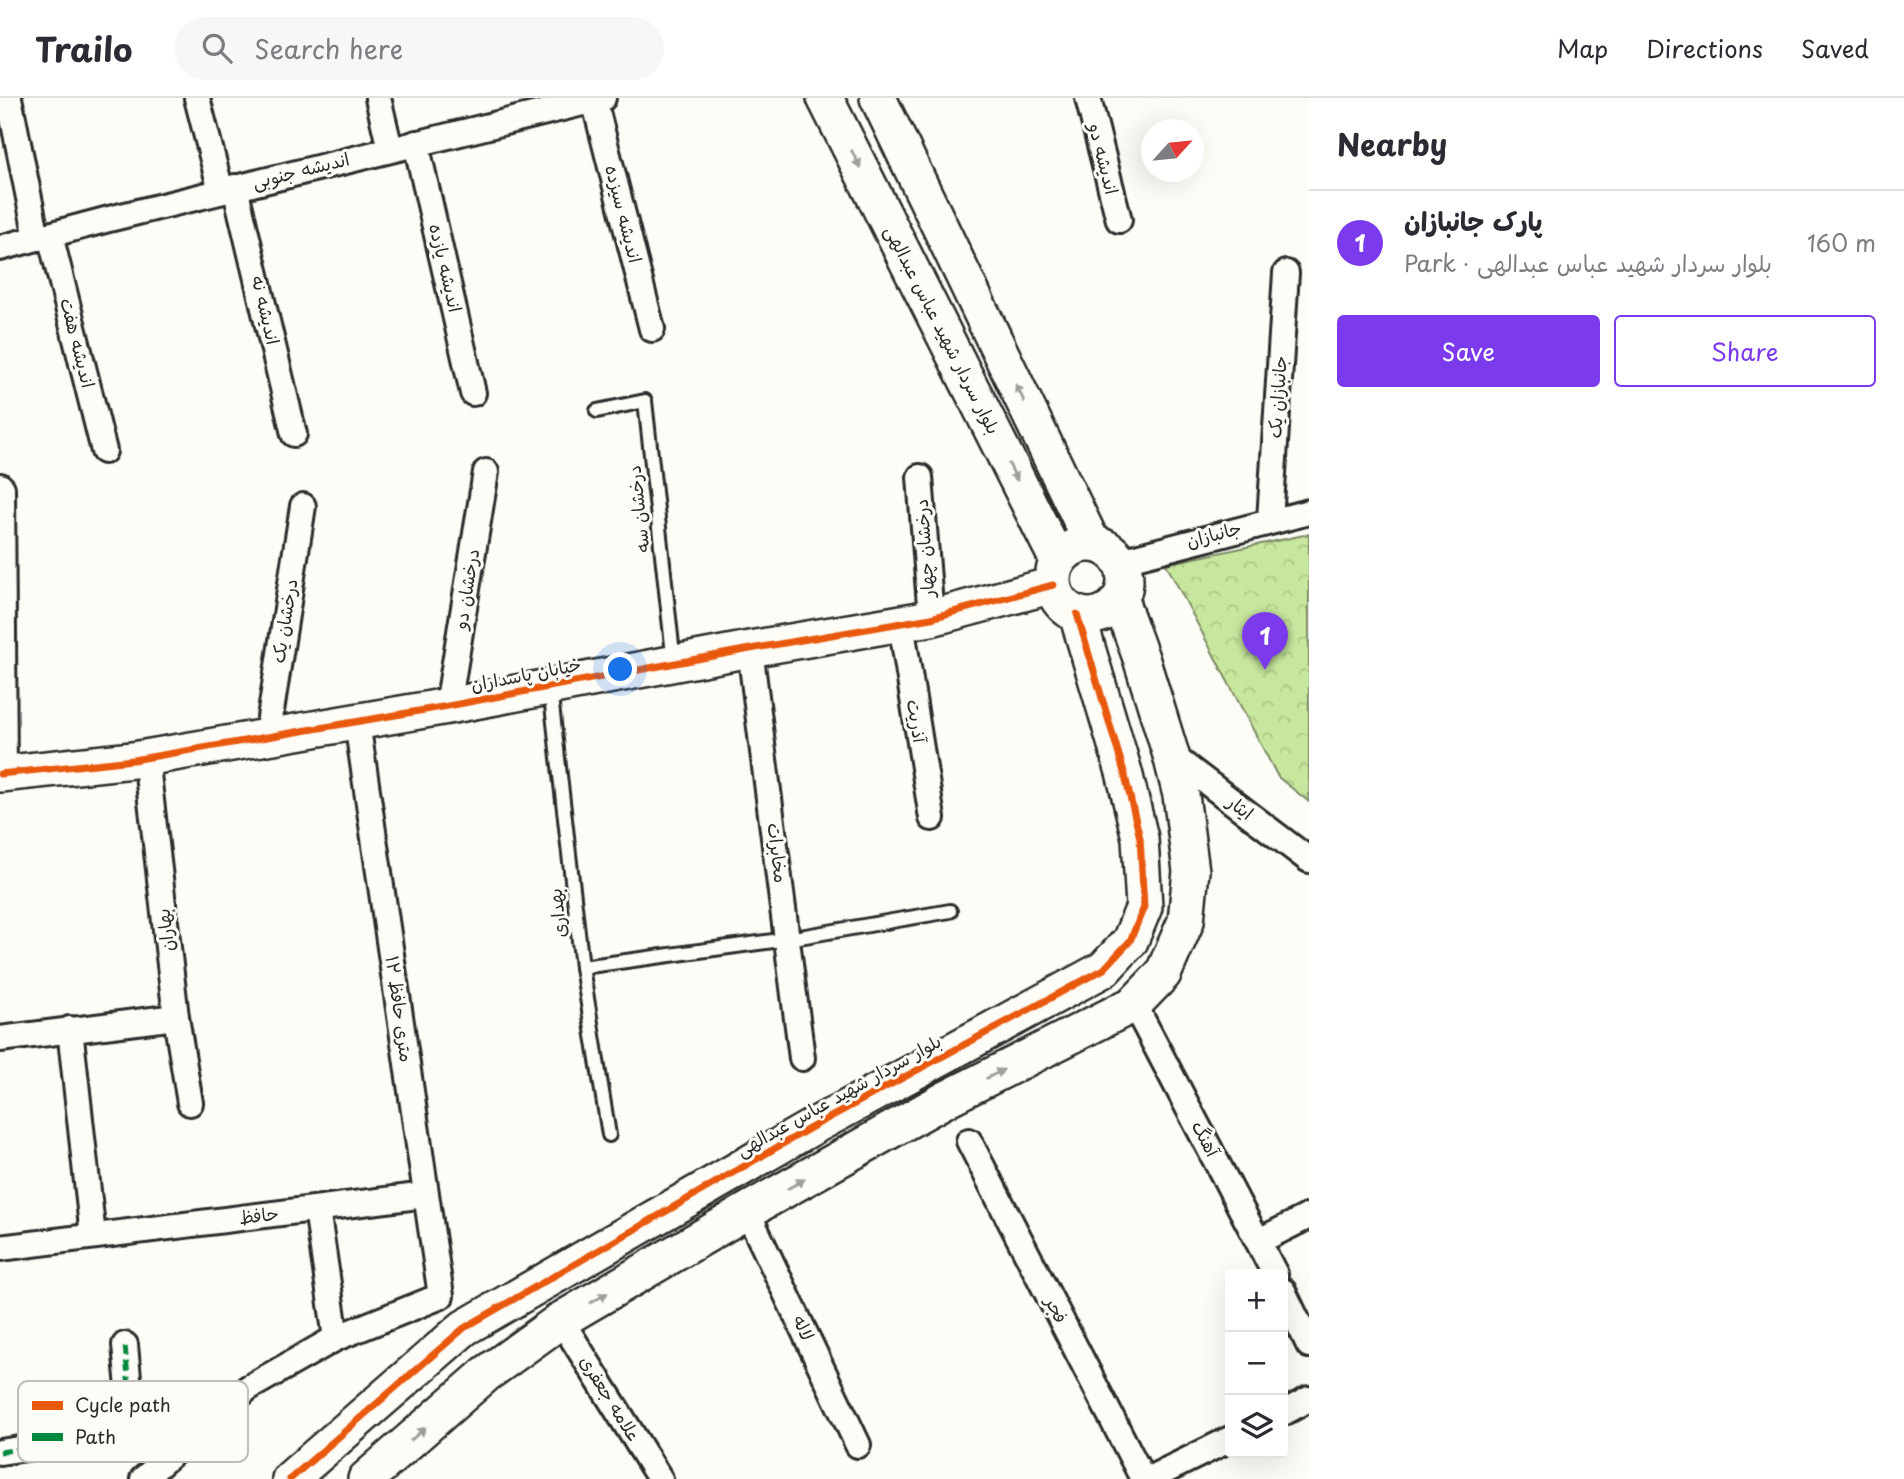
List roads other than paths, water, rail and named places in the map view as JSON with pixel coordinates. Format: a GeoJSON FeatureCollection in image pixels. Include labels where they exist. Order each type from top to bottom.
{"type":"FeatureCollection","features":[{"type":"Feature","properties":{"kind":"street","name":"اندیشه هفت"},"geometry":{"type":"LineString","coordinates":[[9,98],[43,236],[104,451]]}},
{"type":"Feature","properties":{"kind":"street","name":"اندیشه نه"},"geometry":{"type":"LineString","coordinates":[[197,98],[228,189],[294,434]]}},
{"type":"Feature","properties":{"kind":"street"},"geometry":{"type":"LineString","coordinates":[[378,98],[390,149]]}},
{"type":"Feature","properties":{"kind":"street","name":"بلوار سردار شهید عباس عبدالهی"},"geometry":{"type":"LineString","coordinates":[[825,98],[1055,573]]}},
{"type":"Feature","properties":{"kind":"street"},"geometry":{"type":"LineString","coordinates":[[878,98],[1106,552],[1125,573],[1125,587],[1120,600],[1108,611],[1093,616],[1077,614],[1066,608],[1057,598],[1055,573],[1066,551],[1078,545],[1106,552]]}},
{"type":"Feature","properties":{"kind":"street","name":"اندیشه دو"},"geometry":{"type":"LineString","coordinates":[[1088,98],[1119,220]]}},
{"type":"Feature","properties":{"kind":"street","name":"اندیشه جنوبی"},"geometry":{"type":"LineString","coordinates":[[0,248],[569,102],[599,99]]}},
{"type":"Feature","properties":{"kind":"street","name":"اندیشه سیزده"},"geometry":{"type":"LineString","coordinates":[[599,99],[652,329]]}},
{"type":"Feature","properties":{"kind":"street","name":"اندیشه یازده"},"geometry":{"type":"LineString","coordinates":[[416,143],[473,393]]}},
{"type":"Feature","properties":{"kind":"street","name":"جانبازان یک"},"geometry":{"type":"LineString","coordinates":[[1270,520],[1286,273]]}},
{"type":"Feature","properties":{"kind":"street","name":"درخشان دو"},"geometry":{"type":"LineString","coordinates":[[448,706],[486,472]]}},
{"type":"Feature","properties":{"kind":"street","name":"درخشان چهار"},"geometry":{"type":"LineString","coordinates":[[916,621],[920,477]]}},
{"type":"Feature","properties":{"kind":"street"},"geometry":{"type":"LineString","coordinates":[[0,486],[2,774]]}},
{"type":"Feature","properties":{"kind":"street","name":"درخشان یک"},"geometry":{"type":"LineString","coordinates":[[267,737],[303,506]]}},
{"type":"Feature","properties":{"kind":"street","name":"جانبازان"},"geometry":{"type":"LineString","coordinates":[[1106,552],[1309,512]]}},
{"type":"Feature","properties":{"kind":"street","name":"خیابان پاسداران"},"geometry":{"type":"LineString","coordinates":[[2,774],[146,757],[357,722],[916,621],[1055,573]]}},
{"type":"Feature","properties":{"kind":"street"},"geometry":{"type":"LineString","coordinates":[[379,1474],[486,1374],[561,1320],[948,1098],[1134,1003],[1163,974],[1186,921],[1191,870],[1181,795],[1171,755],[1120,600]]}},
{"type":"Feature","properties":{"kind":"street","name":"بلوار سردار شهید عباس عبدالهی"},"geometry":{"type":"LineString","coordinates":[[290,1479],[464,1328],[812,1127],[1104,970],[1130,941],[1144,907],[1140,838],[1124,772],[1077,614]]}},
{"type":"Feature","properties":{"kind":"street","name":"آذریت"},"geometry":{"type":"LineString","coordinates":[[916,621],[932,818]]}},
{"type":"Feature","properties":{"kind":"street","name":"مخابرات"},"geometry":{"type":"LineString","coordinates":[[750,649],[802,1058]]}},
{"type":"Feature","properties":{"kind":"street","name":"۱۲ متری حافظ"},"geometry":{"type":"LineString","coordinates":[[336,1338],[441,1296],[357,722]]}},
{"type":"Feature","properties":{"kind":"street","name":"ایثار"},"geometry":{"type":"LineString","coordinates":[[1171,755],[1309,860]]}},
{"type":"Feature","properties":{"kind":"street","name":"بهاران"},"geometry":{"type":"LineString","coordinates":[[146,757],[176,1017],[190,1103]]}},
{"type":"Feature","properties":{"kind":"street","name":"آهنگ"},"geometry":{"type":"LineString","coordinates":[[1134,1003],[1273,1269]]}},
{"type":"Feature","properties":{"kind":"street"},"geometry":{"type":"LineString","coordinates":[[0,1039],[176,1017]]}},
{"type":"Feature","properties":{"kind":"street"},"geometry":{"type":"LineString","coordinates":[[70,1029],[93,1236]]}},
{"type":"Feature","properties":{"kind":"street","name":"فجر"},"geometry":{"type":"LineString","coordinates":[[969,1141],[1143,1479]]}},
{"type":"Feature","properties":{"kind":"street","name":"حافظ"},"geometry":{"type":"LineString","coordinates":[[0,1248],[426,1195]]}},
{"type":"Feature","properties":{"kind":"street"},"geometry":{"type":"LineString","coordinates":[[248,1388],[336,1338],[317,1209]]}},
{"type":"Feature","properties":{"kind":"street","name":"لاله"},"geometry":{"type":"LineString","coordinates":[[747,1212],[858,1445]]}},
{"type":"Feature","properties":{"kind":"street"},"geometry":{"type":"LineString","coordinates":[[1259,1241],[1309,1216]]}},
{"type":"Feature","properties":{"kind":"street"},"geometry":{"type":"LineString","coordinates":[[1288,1301],[1309,1345]]}},
{"type":"Feature","properties":{"kind":"street","name":"علامه جعفری"},"geometry":{"type":"LineString","coordinates":[[561,1320],[660,1479]]}},
{"type":"Feature","properties":{"kind":"street"},"geometry":{"type":"LineString","coordinates":[[125,1345],[128,1381]]}},
{"type":"Feature","properties":{"kind":"street"},"geometry":{"type":"LineString","coordinates":[[1288,1410],[1309,1399]]}},
{"type":"Feature","properties":{"kind":"street"},"geometry":{"type":"LineString","coordinates":[[1149,1479],[1225,1441]]}},
{"type":"Feature","properties":{"kind":"street"},"geometry":{"type":"LineString","coordinates":[[0,1452],[18,1449]]}},
{"type":"Feature","properties":{"kind":"street"},"geometry":{"type":"LineString","coordinates":[[144,1479],[163,1462]]}},
{"type":"Feature","properties":{"kind":"lane","name":"درخشان سه"},"geometry":{"type":"LineString","coordinates":[[597,411],[645,401],[674,663]]}},
{"type":"Feature","properties":{"kind":"lane","name":"بهداری"},"geometry":{"type":"LineString","coordinates":[[550,687],[582,967],[609,1135]]}},
{"type":"Feature","properties":{"kind":"lane"},"geometry":{"type":"LineString","coordinates":[[582,967],[788,939],[950,911]]}},
{"type":"Feature","properties":{"kind":"place","name":"پارک جانبازان"},"geometry":{"type":"Point","coordinates":[1265,670]}}]}
